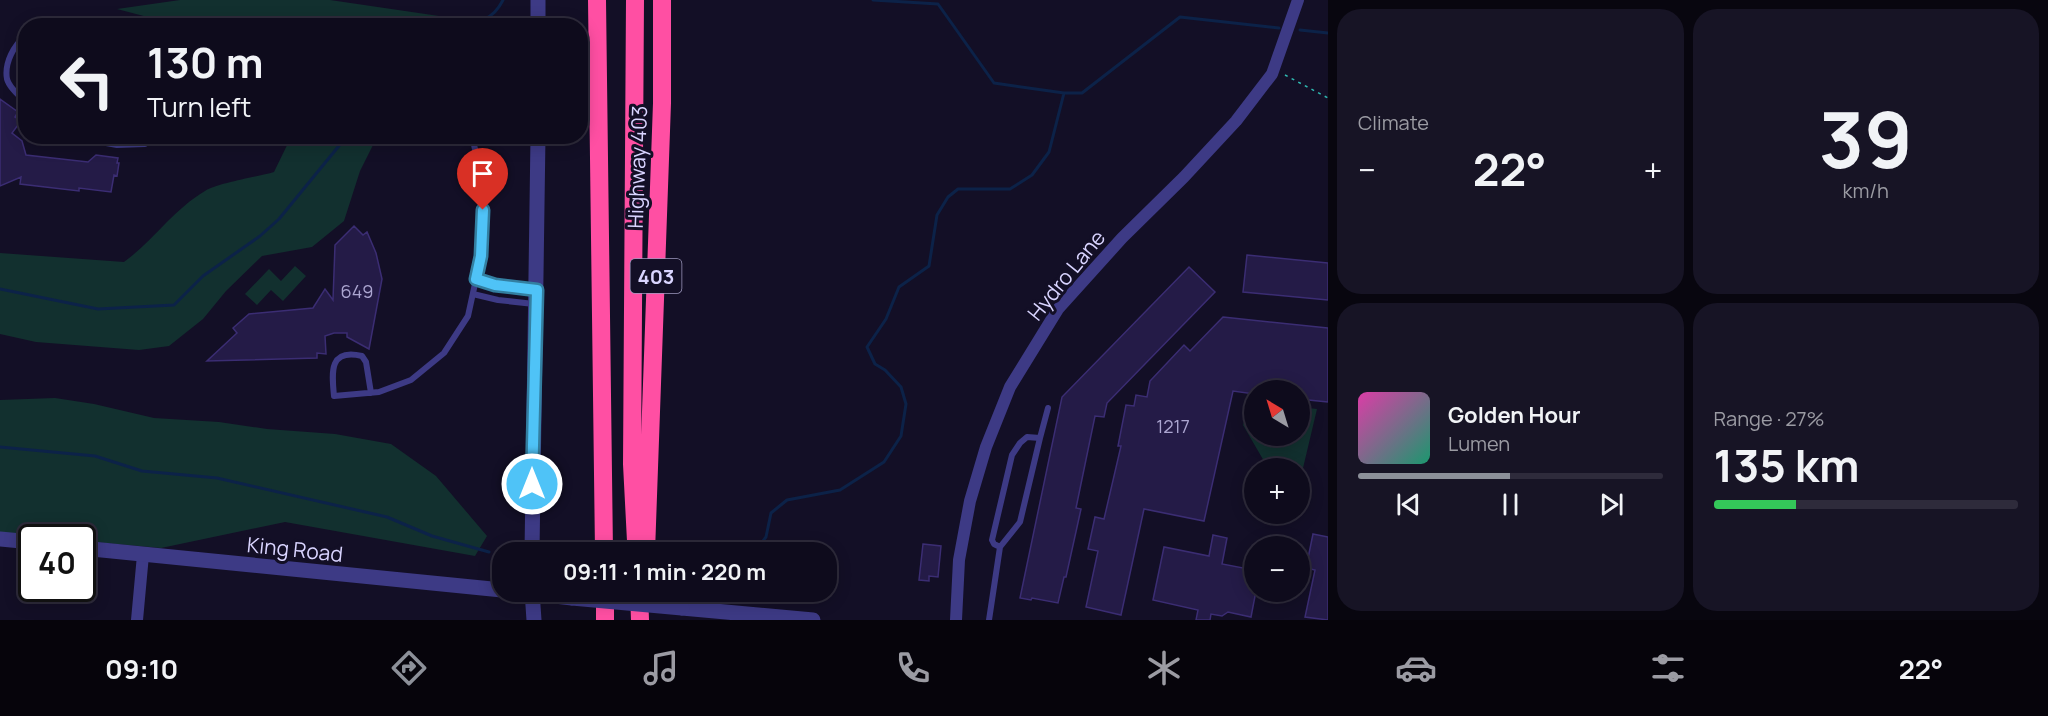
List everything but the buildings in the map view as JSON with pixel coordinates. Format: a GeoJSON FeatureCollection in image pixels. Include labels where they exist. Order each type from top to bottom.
{"type":"FeatureCollection","features":[{"type":"Feature","properties":{"kind":"highway","name":"Highway 403"},"geometry":{"type":"LineString","coordinates":[[597,0],[604,542]]}},
{"type":"Feature","properties":{"kind":"highway"},"geometry":{"type":"LineString","coordinates":[[635,0],[633,464],[637,542]]}},
{"type":"Feature","properties":{"kind":"highway","name":"Highway 403"},"geometry":{"type":"LineString","coordinates":[[646,542],[662,103],[662,0]]}},
{"type":"Feature","properties":{"kind":"highway"},"geometry":{"type":"LineString","coordinates":[[604,602],[605,620]]}},
{"type":"Feature","properties":{"kind":"highway"},"geometry":{"type":"LineString","coordinates":[[640,602],[642,620]]}},
{"type":"Feature","properties":{"kind":"highway"},"geometry":{"type":"LineString","coordinates":[[642,620],[643,602]]}},
{"type":"Feature","properties":{"kind":"street"},"geometry":{"type":"LineString","coordinates":[[538,0],[538,18]]}},
{"type":"Feature","properties":{"kind":"street","name":"Hydro Lane"},"geometry":{"type":"LineString","coordinates":[[956,620],[958,560],[970,501],[986,447],[1010,387],[1058,309],[1122,237],[1184,177],[1236,121],[1274,69],[1298,0]]}},
{"type":"Feature","properties":{"kind":"street"},"geometry":{"type":"LineString","coordinates":[[532,542],[538,144]]}},
{"type":"Feature","properties":{"kind":"street"},"geometry":{"type":"LineString","coordinates":[[0,539],[18,541]]}},
{"type":"Feature","properties":{"kind":"street","name":"King Road"},"geometry":{"type":"LineString","coordinates":[[96,550],[492,589]]}},
{"type":"Feature","properties":{"kind":"street"},"geometry":{"type":"LineString","coordinates":[[137,620],[143,555]]}},
{"type":"Feature","properties":{"kind":"street"},"geometry":{"type":"LineString","coordinates":[[533,602],[534,620]]}},
{"type":"Feature","properties":{"kind":"street"},"geometry":{"type":"LineString","coordinates":[[616,602],[813,620]]}},
{"type":"Feature","properties":{"kind":"lane"},"geometry":{"type":"LineString","coordinates":[[18,45],[9,57],[7,80],[18,96]]}},
{"type":"Feature","properties":{"kind":"lane"},"geometry":{"type":"LineString","coordinates":[[112,144],[145,144]]}},
{"type":"Feature","properties":{"kind":"lane"},"geometry":{"type":"LineString","coordinates":[[371,393],[366,362],[362,356],[354,354],[340,357],[333,366],[332,372],[334,396],[371,393],[411,380],[444,353],[468,316],[481,256],[483,198],[474,144]]}},
{"type":"Feature","properties":{"kind":"lane"},"geometry":{"type":"LineString","coordinates":[[476,279],[537,297]]}},
{"type":"Feature","properties":{"kind":"lane"},"geometry":{"type":"LineString","coordinates":[[473,294],[498,300],[537,297]]}},
{"type":"Feature","properties":{"kind":"lane"},"geometry":{"type":"LineString","coordinates":[[989,620],[1000,547],[1020,522],[1048,408]]}},
{"type":"Feature","properties":{"kind":"lane"},"geometry":{"type":"LineString","coordinates":[[1000,547],[992,540],[1012,455],[1027,437],[1040,438]]}},
{"type":"Feature","properties":{"kind":"path"},"geometry":{"type":"LineString","coordinates":[[1274,69],[1328,98]]}},
{"type":"Feature","properties":{"kind":"green space"},"geometry":{"type":"Polygon","coordinates":[[[180,0],[330,0],[447,18],[151,18],[117,9],[180,0]]]}},
{"type":"Feature","properties":{"kind":"green space"},"geometry":{"type":"Polygon","coordinates":[[[288,144],[374,144],[360,171],[344,221],[312,247],[262,256],[226,291],[203,319],[169,346],[139,350],[36,342],[0,334],[0,253],[124,262],[145,245],[183,207],[205,191],[274,172],[288,144]]]}},
{"type":"Feature","properties":{"kind":"green space"},"geometry":{"type":"Polygon","coordinates":[[[295,266],[306,276],[283,301],[271,290],[257,305],[245,294],[269,269],[281,281],[295,266]]]}},
{"type":"Feature","properties":{"kind":"green space"},"geometry":{"type":"Polygon","coordinates":[[[55,398],[94,404],[154,418],[335,434],[391,444],[436,476],[487,536],[475,556],[285,522],[161,548],[96,542],[96,524],[18,524],[18,536],[0,536],[0,400],[55,398]]]}},
{"type":"Feature","properties":{"kind":"green space"},"geometry":{"type":"Polygon","coordinates":[[[1310,408],[1317,409],[1310,439],[1310,408]]]}},
{"type":"Feature","properties":{"kind":"green space"},"geometry":{"type":"Polygon","coordinates":[[[1255,446],[1308,446],[1305,458],[1262,458],[1255,446]]]}},
{"type":"Feature","properties":{"kind":"waterway"},"geometry":{"type":"LineString","coordinates":[[487,18],[493,14],[503,0]]}},
{"type":"Feature","properties":{"kind":"waterway"},"geometry":{"type":"LineString","coordinates":[[873,0],[938,4],[994,83],[1064,93],[1082,93],[1180,17],[1279,28]]}},
{"type":"Feature","properties":{"kind":"waterway"},"geometry":{"type":"LineString","coordinates":[[1300,30],[1328,33]]}},
{"type":"Feature","properties":{"kind":"waterway"},"geometry":{"type":"LineString","coordinates":[[762,542],[766,537],[771,513],[787,500],[840,490],[884,462],[901,436],[906,404],[901,387],[885,370],[875,364],[867,347],[886,319],[899,287],[929,266],[937,215],[948,197],[958,189],[1010,189],[1032,175],[1049,152],[1064,93]]}},
{"type":"Feature","properties":{"kind":"waterway"},"geometry":{"type":"LineString","coordinates":[[0,289],[98,309],[174,305],[203,276],[260,236],[279,219],[340,144]]}},
{"type":"Feature","properties":{"kind":"waterway"},"geometry":{"type":"LineString","coordinates":[[0,447],[95,456],[142,471],[217,478],[387,517],[432,536],[489,552]]}},
{"type":"Feature","properties":{"kind":"route"},"geometry":{"type":"LineString","coordinates":[[483,210],[481,256],[476,279],[495,285],[537,290],[532,484]]}}]}
